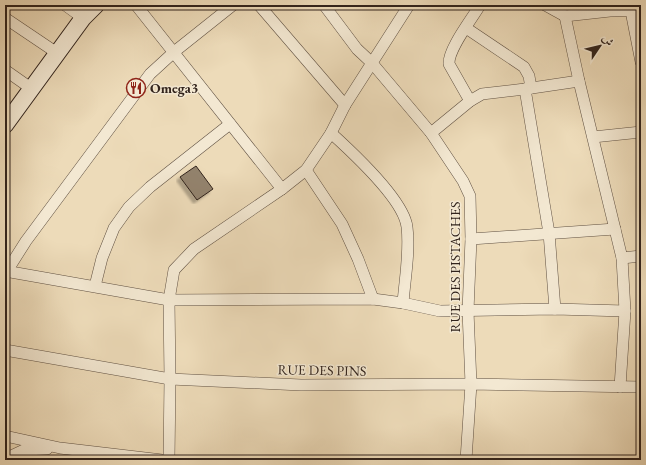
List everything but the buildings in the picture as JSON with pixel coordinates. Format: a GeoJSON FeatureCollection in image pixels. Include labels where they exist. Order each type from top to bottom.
{"type":"FeatureCollection","features":[{"type":"Feature","properties":{"kind":"street"},"geometry":{"type":"LineString","coordinates":[[65,5],[83,18]]}},
{"type":"Feature","properties":{"kind":"street"},"geometry":{"type":"LineString","coordinates":[[5,125],[83,18],[96,5]]}},
{"type":"Feature","properties":{"kind":"street"},"geometry":{"type":"LineString","coordinates":[[136,5],[282,189]]}},
{"type":"Feature","properties":{"kind":"street"},"geometry":{"type":"LineString","coordinates":[[233,5],[174,52],[150,74],[26,241],[6,271],[169,300],[373,299],[403,303],[440,311],[555,309],[625,311]]}},
{"type":"Feature","properties":{"kind":"street"},"geometry":{"type":"LineString","coordinates":[[259,5],[346,105]]}},
{"type":"Feature","properties":{"kind":"street","name":"RUE DES PISTACHES"},"geometry":{"type":"LineString","coordinates":[[324,5],[357,49],[372,63],[431,133],[463,181],[470,196],[471,239],[468,311],[471,384],[466,460]]}},
{"type":"Feature","properties":{"kind":"street"},"geometry":{"type":"LineString","coordinates":[[169,460],[169,300],[174,270],[194,249],[282,189],[306,170],[331,133],[346,105],[410,5]]}},
{"type":"Feature","properties":{"kind":"street"},"geometry":{"type":"LineString","coordinates":[[470,101],[449,64],[451,53],[480,5]]}},
{"type":"Feature","properties":{"kind":"street"},"geometry":{"type":"LineString","coordinates":[[545,5],[565,16],[610,8],[636,11],[641,62]]}},
{"type":"Feature","properties":{"kind":"street"},"geometry":{"type":"LineString","coordinates":[[565,16],[579,81],[622,258],[625,311],[620,387]]}},
{"type":"Feature","properties":{"kind":"street"},"geometry":{"type":"LineString","coordinates":[[5,18],[57,53]]}},
{"type":"Feature","properties":{"kind":"street"},"geometry":{"type":"LineString","coordinates":[[466,28],[524,67],[529,76],[528,88],[549,233],[555,309]]}},
{"type":"Feature","properties":{"kind":"street"},"geometry":{"type":"LineString","coordinates":[[5,70],[32,89]]}},
{"type":"Feature","properties":{"kind":"street"},"geometry":{"type":"LineString","coordinates":[[431,133],[470,101],[482,94],[579,81]]}},
{"type":"Feature","properties":{"kind":"street"},"geometry":{"type":"LineString","coordinates":[[95,286],[102,258],[114,228],[129,207],[150,188],[230,124]]}},
{"type":"Feature","properties":{"kind":"street"},"geometry":{"type":"LineString","coordinates":[[593,137],[641,132]]}},
{"type":"Feature","properties":{"kind":"street"},"geometry":{"type":"LineString","coordinates":[[331,133],[361,160],[399,206],[404,215],[407,225],[408,240],[403,303]]}},
{"type":"Feature","properties":{"kind":"street"},"geometry":{"type":"LineString","coordinates":[[306,170],[342,224],[358,259],[373,299]]}},
{"type":"Feature","properties":{"kind":"street"},"geometry":{"type":"LineString","coordinates":[[471,239],[615,229]]}},
{"type":"Feature","properties":{"kind":"street"},"geometry":{"type":"LineString","coordinates":[[622,258],[641,256]]}},
{"type":"Feature","properties":{"kind":"street","name":"RUE DES PINS"},"geometry":{"type":"LineString","coordinates":[[5,350],[170,379],[301,385],[471,384],[641,387]]}},
{"type":"Feature","properties":{"kind":"street"},"geometry":{"type":"LineString","coordinates":[[5,436],[60,448],[162,460]]}},
{"type":"Feature","properties":{"kind":"street"},"geometry":{"type":"LineString","coordinates":[[5,459],[24,450],[60,448]]}},
{"type":"Feature","properties":{"kind":"place","name":"Omega3"},"geometry":{"type":"Point","coordinates":[136,88]}}]}
